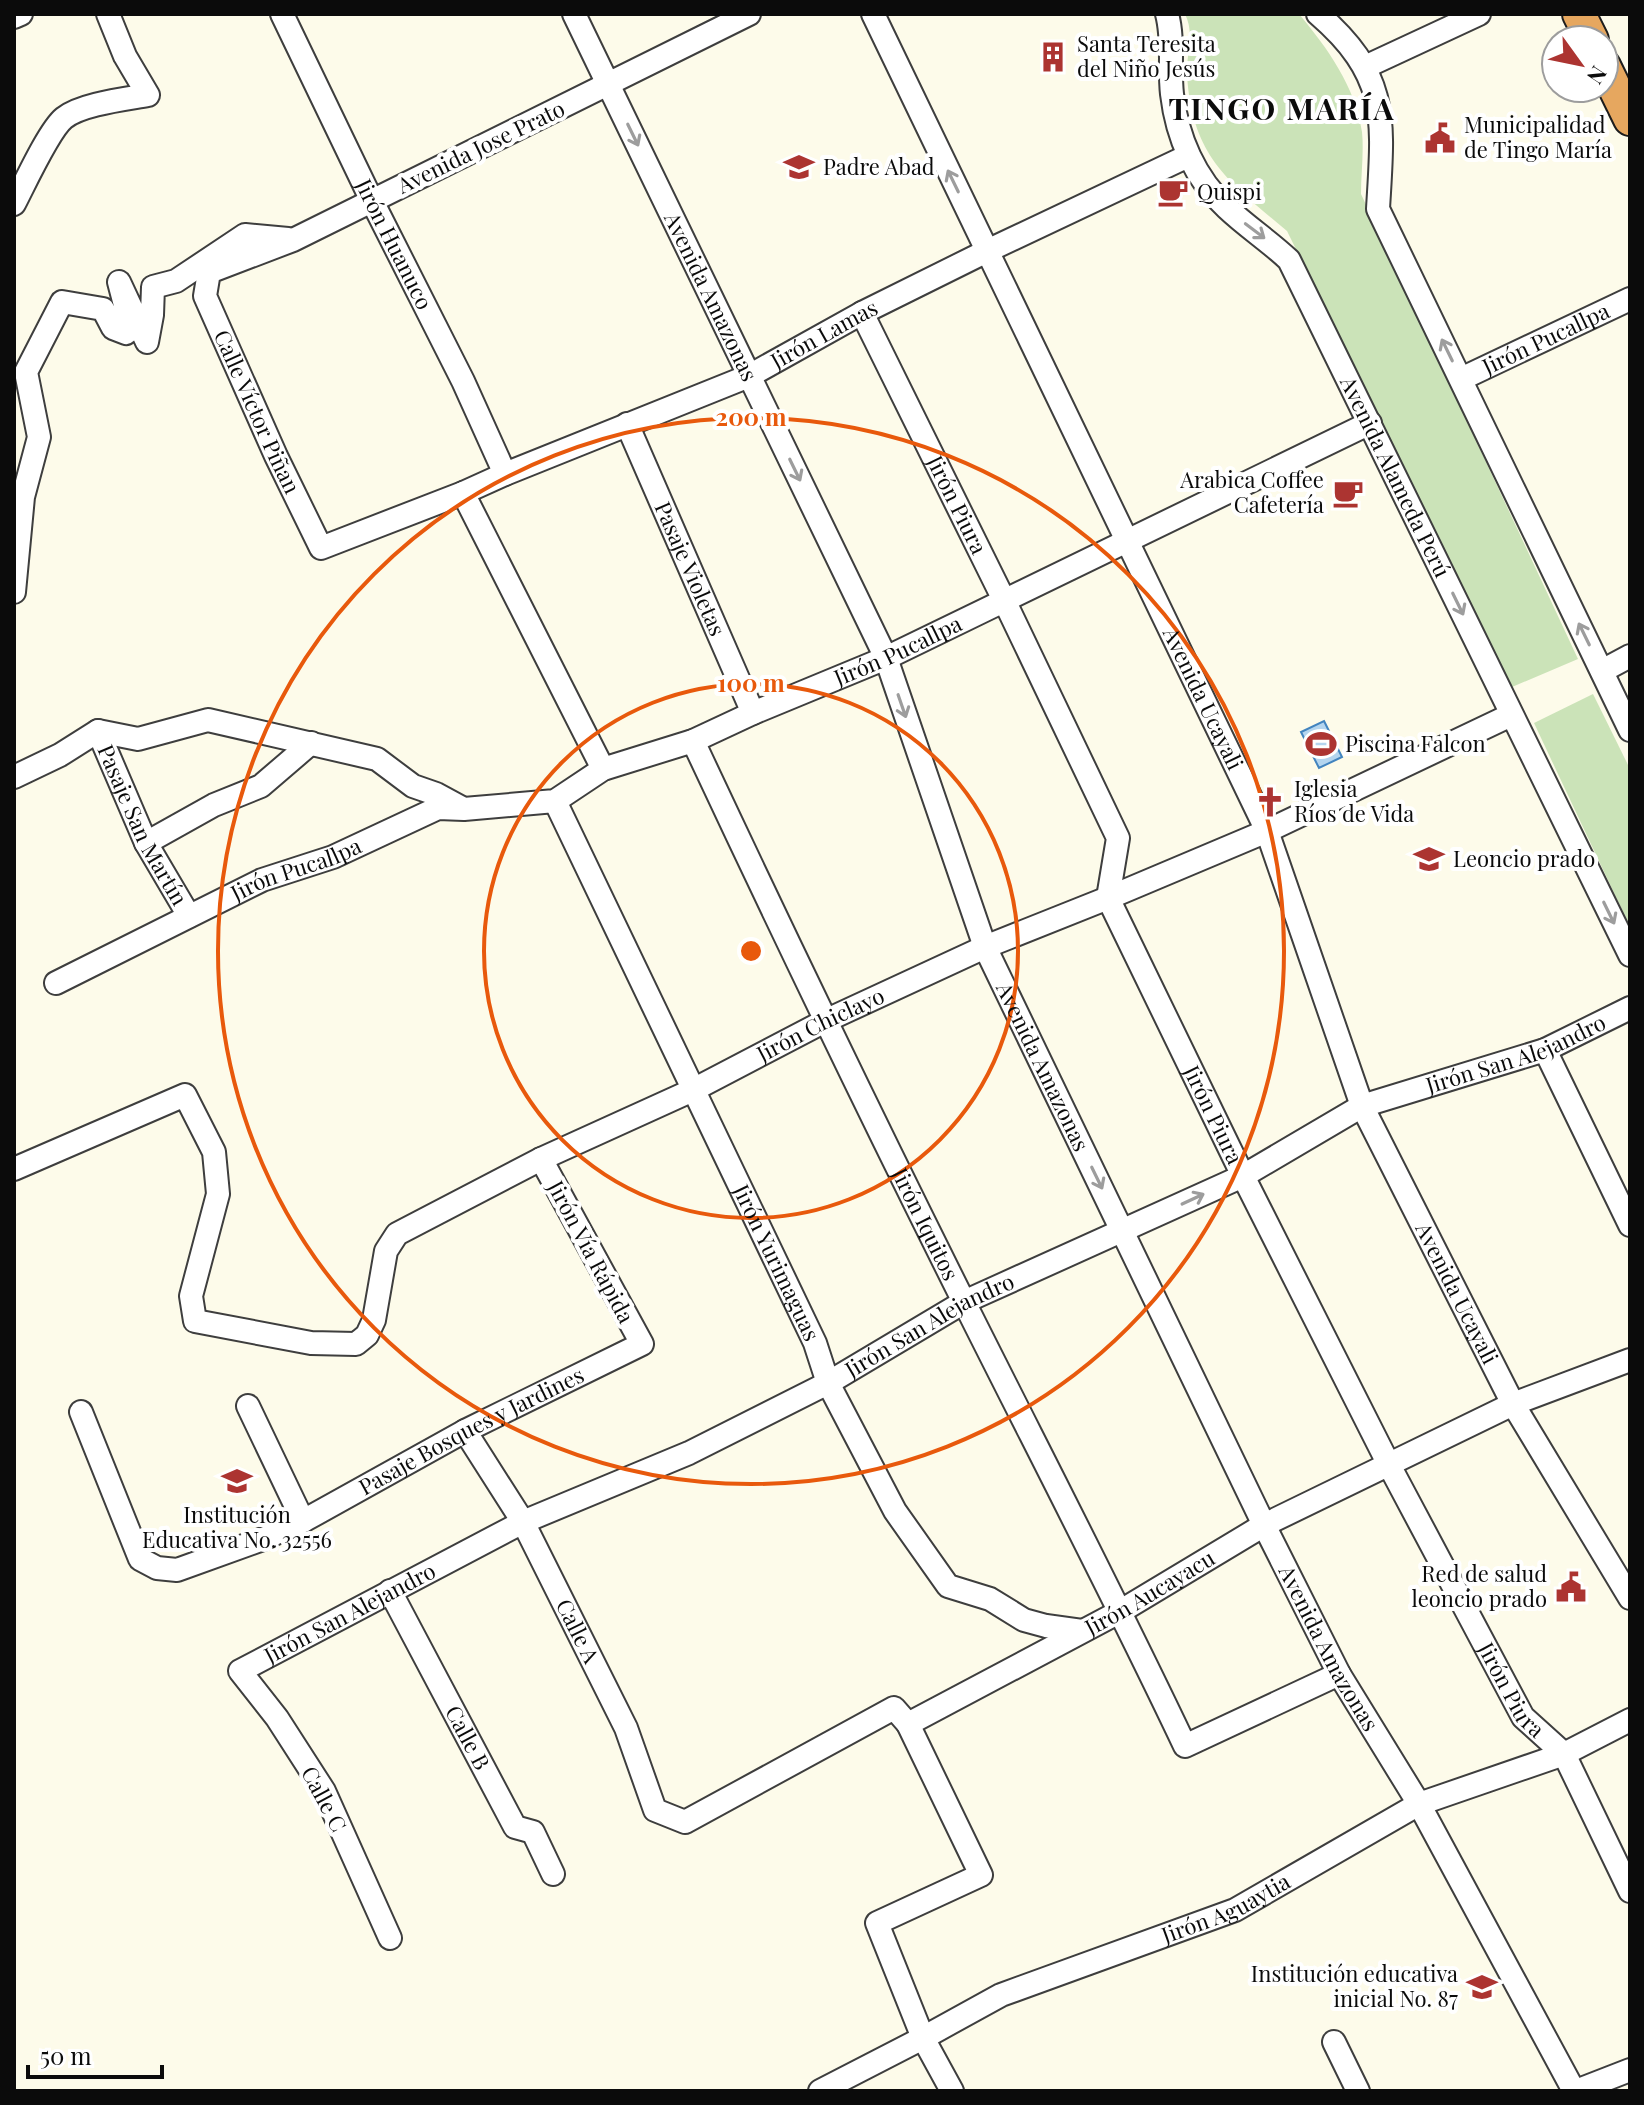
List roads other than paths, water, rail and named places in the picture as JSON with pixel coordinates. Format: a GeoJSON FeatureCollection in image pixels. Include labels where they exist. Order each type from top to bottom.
{"type":"FeatureCollection","features":[{"type":"Feature","properties":{"kind":"highway"},"geometry":{"type":"LineString","coordinates":[[1620,99],[1630,119]]}},
{"type":"Feature","properties":{"kind":"street"},"geometry":{"type":"LineString","coordinates":[[14,17],[21,14]]}},
{"type":"Feature","properties":{"kind":"street"},"geometry":{"type":"LineString","coordinates":[[14,204],[63,118],[81,110],[148,95],[125,56],[108,14]]}},
{"type":"Feature","properties":{"kind":"street","name":"Jirón Huanuco"},"geometry":{"type":"LineString","coordinates":[[282,14],[463,381],[505,474]]}},
{"type":"Feature","properties":{"kind":"street","name":"Avenida Amazonas"},"geometry":{"type":"LineString","coordinates":[[574,14],[886,658],[985,947],[1339,1674],[1419,1804],[1575,2091]]}},
{"type":"Feature","properties":{"kind":"street","name":"Avenida Jose Prato"},"geometry":{"type":"LineString","coordinates":[[209,272],[293,240],[608,84],[720,20],[749,14]]}},
{"type":"Feature","properties":{"kind":"street","name":"Avenida Ucayali"},"geometry":{"type":"LineString","coordinates":[[873,14],[1267,831],[1362,1106],[1513,1404],[1630,1598]]}},
{"type":"Feature","properties":{"kind":"street","name":"Avenida Alameda Perú"},"geometry":{"type":"LineString","coordinates":[[1167,14],[1172,95],[1188,156],[1207,188],[1227,209],[1289,260],[1630,955]]}},
{"type":"Feature","properties":{"kind":"street"},"geometry":{"type":"LineString","coordinates":[[1318,14],[1351,47],[1365,67],[1375,92],[1382,120],[1378,209],[1630,730]]}},
{"type":"Feature","properties":{"kind":"street"},"geometry":{"type":"LineString","coordinates":[[1365,67],[1479,14]]}},
{"type":"Feature","properties":{"kind":"street","name":"Jirón Lamas"},"geometry":{"type":"LineString","coordinates":[[321,548],[749,376],[862,313],[1188,156]]}},
{"type":"Feature","properties":{"kind":"street"},"geometry":{"type":"LineString","coordinates":[[14,592],[23,497],[39,437],[26,372],[62,302],[103,309],[113,328],[126,333],[131,328],[119,282],[147,342],[153,287],[176,281],[245,235],[293,240]]}},
{"type":"Feature","properties":{"kind":"street","name":"Calle Víctor Piñan"},"geometry":{"type":"LineString","coordinates":[[209,272],[205,296],[276,456],[321,548]]}},
{"type":"Feature","properties":{"kind":"street","name":"Jirón Pucallpa"},"geometry":{"type":"LineString","coordinates":[[1461,379],[1630,299]]}},
{"type":"Feature","properties":{"kind":"street","name":"Jirón Piura"},"geometry":{"type":"LineString","coordinates":[[862,313],[1118,838],[1108,898],[1243,1176],[1389,1465],[1523,1717],[1564,1754],[1630,1891]]}},
{"type":"Feature","properties":{"kind":"street","name":"Jirón Pucallpa"},"geometry":{"type":"LineString","coordinates":[[56,983],[262,880],[333,857],[438,808],[464,809],[555,801],[603,769],[693,741],[886,658],[1370,423]]}},
{"type":"Feature","properties":{"kind":"street","name":"Pasaje Violetas"},"geometry":{"type":"LineString","coordinates":[[627,424],[753,713]]}},
{"type":"Feature","properties":{"kind":"street"},"geometry":{"type":"LineString","coordinates":[[463,493],[603,769]]}},
{"type":"Feature","properties":{"kind":"street"},"geometry":{"type":"LineString","coordinates":[[1602,671],[1630,656]]}},
{"type":"Feature","properties":{"kind":"street","name":"Jirón Chiclayo"},"geometry":{"type":"LineString","coordinates":[[14,1169],[185,1095],[214,1152],[218,1194],[191,1296],[195,1321],[311,1343],[356,1344],[367,1335],[374,1320],[386,1251],[397,1234],[541,1159],[693,1090],[825,1021],[985,947],[1267,831],[1511,715]]}},
{"type":"Feature","properties":{"kind":"street"},"geometry":{"type":"LineString","coordinates":[[14,777],[60,755],[98,731],[138,739],[208,720],[377,759],[413,786],[464,809]]}},
{"type":"Feature","properties":{"kind":"street","name":"Pasaje San Martín"},"geometry":{"type":"LineString","coordinates":[[98,731],[146,843],[189,916]]}},
{"type":"Feature","properties":{"kind":"street","name":"Jirón Iquitos"},"geometry":{"type":"LineString","coordinates":[[693,741],[825,1021],[1121,1611],[1185,1746],[1339,1674]]}},
{"type":"Feature","properties":{"kind":"street"},"geometry":{"type":"LineString","coordinates":[[146,843],[214,805],[261,786],[311,743]]}},
{"type":"Feature","properties":{"kind":"street","name":"Jirón Yurimaguas"},"geometry":{"type":"LineString","coordinates":[[555,801],[815,1343],[828,1383],[895,1511],[948,1586],[990,1599],[1024,1620],[1082,1631]]}},
{"type":"Feature","properties":{"kind":"street","name":"Jirón San Alejandro"},"geometry":{"type":"LineString","coordinates":[[240,1671],[523,1522],[689,1453],[828,1383],[964,1302],[1243,1176],[1362,1106],[1545,1050],[1630,1008]]}},
{"type":"Feature","properties":{"kind":"street"},"geometry":{"type":"LineString","coordinates":[[1545,1050],[1630,1225]]}},
{"type":"Feature","properties":{"kind":"street","name":"Jirón Vía Rápida"},"geometry":{"type":"LineString","coordinates":[[541,1159],[642,1344]]}},
{"type":"Feature","properties":{"kind":"street","name":"Pasaje Bosques y Jardines"},"geometry":{"type":"LineString","coordinates":[[81,1412],[140,1559],[148,1565],[167,1570],[187,1568],[303,1521],[465,1431],[642,1344]]}},
{"type":"Feature","properties":{"kind":"street","name":"Jirón Aucayacu"},"geometry":{"type":"LineString","coordinates":[[908,1724],[1121,1611],[1264,1525],[1513,1404],[1630,1360]]}},
{"type":"Feature","properties":{"kind":"street"},"geometry":{"type":"LineString","coordinates":[[248,1406],[303,1521]]}},
{"type":"Feature","properties":{"kind":"street","name":"Calle A"},"geometry":{"type":"LineString","coordinates":[[465,1431],[523,1522],[626,1728],[655,1810],[685,1822],[894,1708],[908,1724]]}},
{"type":"Feature","properties":{"kind":"street","name":"Calle B"},"geometry":{"type":"LineString","coordinates":[[390,1591],[515,1827],[533,1832],[553,1874]]}},
{"type":"Feature","properties":{"kind":"street","name":"Calle C"},"geometry":{"type":"LineString","coordinates":[[240,1671],[277,1718],[324,1791],[390,1938]]}},
{"type":"Feature","properties":{"kind":"street","name":"Jirón Aguaytia"},"geometry":{"type":"LineString","coordinates":[[820,2091],[1001,1995],[1235,1910],[1419,1804],[1564,1754],[1630,1720]]}},
{"type":"Feature","properties":{"kind":"street"},"geometry":{"type":"LineString","coordinates":[[908,1724],[981,1875],[877,1923],[923,2038],[952,2091]]}},
{"type":"Feature","properties":{"kind":"street"},"geometry":{"type":"LineString","coordinates":[[1334,2042],[1358,2091]]}},
{"type":"Feature","properties":{"kind":"street"},"geometry":{"type":"LineString","coordinates":[[1575,2091],[1630,2070]]}},
{"type":"Feature","properties":{"kind":"water","name":"Piscina Falcon"},"geometry":{"type":"Polygon","coordinates":[[[1324,721],[1342,757],[1319,768],[1301,732],[1324,721]]]}},
{"type":"Feature","properties":{"kind":"place","name":"Santa Teresita del Niño Jesús"},"geometry":{"type":"Point","coordinates":[1053,57]}},
{"type":"Feature","properties":{"kind":"place","name":"Municipalidad de Tingo María"},"geometry":{"type":"Point","coordinates":[1440,138]}},
{"type":"Feature","properties":{"kind":"place","name":"Padre Abad"},"geometry":{"type":"Point","coordinates":[799,167]}},
{"type":"Feature","properties":{"kind":"place","name":"Quispi"},"geometry":{"type":"Point","coordinates":[1173,192]}},
{"type":"Feature","properties":{"kind":"place","name":"Arabica Coffee Cafetería"},"geometry":{"type":"Point","coordinates":[1348,493]}},
{"type":"Feature","properties":{"kind":"place","name":"Piscina Falcon"},"geometry":{"type":"Point","coordinates":[1321,744]}},
{"type":"Feature","properties":{"kind":"place","name":"Iglesia Ríos de Vida"},"geometry":{"type":"Point","coordinates":[1270,802]}},
{"type":"Feature","properties":{"kind":"place","name":"Leoncio prado"},"geometry":{"type":"Point","coordinates":[1429,859]}},
{"type":"Feature","properties":{"kind":"place","name":"Institución Educativa No. 32556"},"geometry":{"type":"Point","coordinates":[237,1481]}},
{"type":"Feature","properties":{"kind":"place","name":"Red de salud leoncio prado"},"geometry":{"type":"Point","coordinates":[1571,1587]}},
{"type":"Feature","properties":{"kind":"place","name":"Institución educativa inicial No. 87"},"geometry":{"type":"Point","coordinates":[1482,1987]}},
{"type":"Feature","properties":{"kind":"district","name":"TINGO MARÍA"},"geometry":{"type":"Point","coordinates":[1282,110]}}]}
